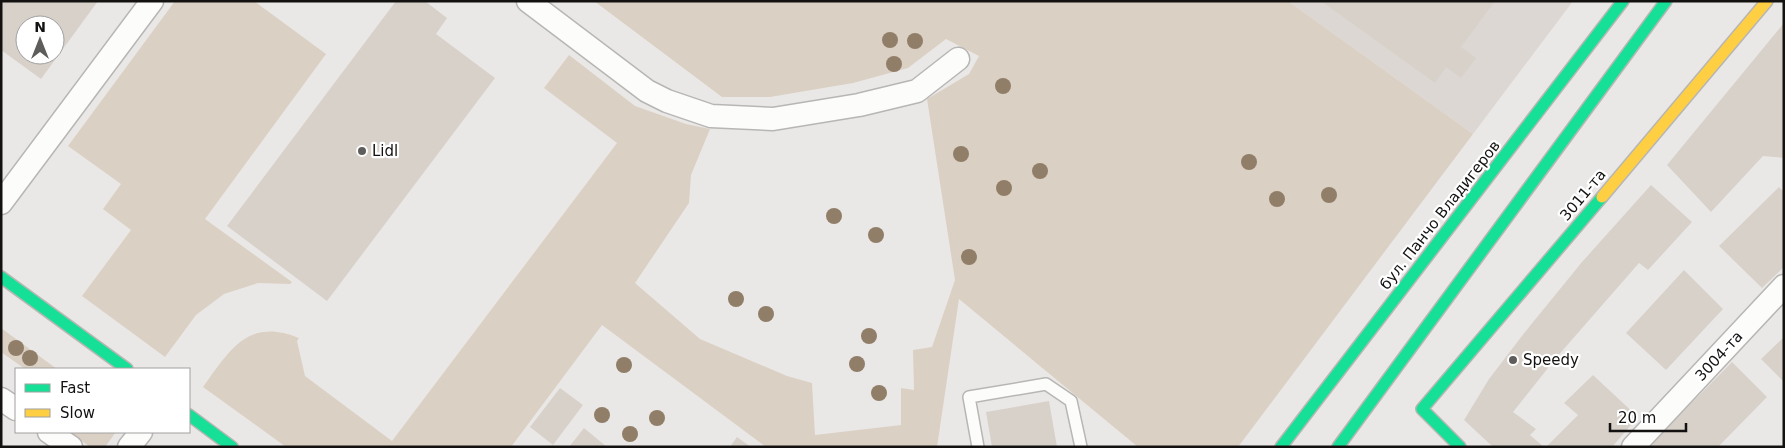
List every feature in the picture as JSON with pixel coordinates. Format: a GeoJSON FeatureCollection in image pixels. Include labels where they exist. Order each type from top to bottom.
{"type":"FeatureCollection","features":[{"type":"Feature","properties":{"kind":"main road","name":"бул. Панчо Владигеров"},"geometry":{"type":"LineString","coordinates":[[1280,447],[1623,1]]}},
{"type":"Feature","properties":{"kind":"main road"},"geometry":{"type":"LineString","coordinates":[[1338,447],[1666,1]]}},
{"type":"Feature","properties":{"kind":"main road","name":"3011-та"},"geometry":{"type":"LineString","coordinates":[[1460,447],[1422,409],[1768,1]]}},
{"type":"Feature","properties":{"kind":"main road"},"geometry":{"type":"LineString","coordinates":[[1,277],[125,368]]}},
{"type":"Feature","properties":{"kind":"main road"},"geometry":{"type":"LineString","coordinates":[[190,416],[232,447]]}},
{"type":"Feature","properties":{"kind":"street"},"geometry":{"type":"LineString","coordinates":[[1,203],[152,1]]}},
{"type":"Feature","properties":{"kind":"street"},"geometry":{"type":"LineString","coordinates":[[528,1],[647,91],[667,101],[711,116],[773,119],[859,105],[917,91],[958,59]]}},
{"type":"Feature","properties":{"kind":"street","name":"3004-та"},"geometry":{"type":"LineString","coordinates":[[1633,447],[1784,286]]}},
{"type":"Feature","properties":{"kind":"street"},"geometry":{"type":"LineString","coordinates":[[1,399],[15,409]]}},
{"type":"Feature","properties":{"kind":"street"},"geometry":{"type":"LineString","coordinates":[[50,433],[71,447]]}},
{"type":"Feature","properties":{"kind":"street"},"geometry":{"type":"LineString","coordinates":[[130,447],[140,433]]}},
{"type":"Feature","properties":{"kind":"lane"},"geometry":{"type":"LineString","coordinates":[[978,447],[970,397],[1046,384],[1071,401],[1081,447]]}},
{"type":"Feature","properties":{"kind":"shaded area"},"geometry":{"type":"Polygon","coordinates":[[[175,1],[254,1],[326,54],[205,219],[292,282],[290,284],[258,283],[224,294],[196,315],[165,357],[82,296],[131,230],[103,209],[121,184],[68,146],[175,1]]]}},
{"type":"Feature","properties":{"kind":"shaded area"},"geometry":{"type":"Polygon","coordinates":[[[594,1],[1288,1],[1473,134],[1238,447],[1138,447],[959,299],[937,447],[766,447],[602,325],[511,447],[286,447],[203,387],[232,350],[242,341],[253,335],[266,332],[281,333],[299,338],[297,341],[305,376],[392,441],[617,143],[544,88],[569,55],[635,106],[686,124],[710,129],[691,175],[689,203],[635,283],[700,339],[787,376],[812,383],[815,435],[901,425],[901,388],[914,390],[913,350],[932,347],[955,280],[927,99],[969,74],[979,56],[946,39],[908,68],[853,83],[770,97],[722,97],[594,1]]]}},
{"type":"Feature","properties":{"kind":"shaded area"},"geometry":{"type":"Polygon","coordinates":[[[1288,1],[1573,1],[1473,134],[1288,1]]]}},
{"type":"Feature","properties":{"kind":"shaded area"},"geometry":{"type":"Polygon","coordinates":[[[1,328],[56,368],[24,368],[1,352],[1,328]]]}},
{"type":"Feature","properties":{"kind":"shaded area"},"geometry":{"type":"Polygon","coordinates":[[[71,433],[115,433],[105,447],[90,447],[71,433]]]}},
{"type":"Feature","properties":{"kind":"building"},"geometry":{"type":"Polygon","coordinates":[[[1,1],[98,1],[65,46],[65,15],[15,15],[15,60],[1,50],[1,1]]]}},
{"type":"Feature","properties":{"kind":"building"},"geometry":{"type":"Polygon","coordinates":[[[396,1],[425,1],[447,18],[436,34],[495,78],[327,301],[227,226],[396,1]]]}},
{"type":"Feature","properties":{"kind":"building"},"geometry":{"type":"Polygon","coordinates":[[[1321,1],[1495,1],[1461,47],[1476,58],[1461,78],[1446,67],[1435,83],[1321,1]]]}},
{"type":"Feature","properties":{"kind":"building"},"geometry":{"type":"Polygon","coordinates":[[[1784,23],[1784,158],[1763,156],[1711,212],[1667,165],[1784,23]]]}},
{"type":"Feature","properties":{"kind":"building"},"geometry":{"type":"Polygon","coordinates":[[[22,65],[51,65],[41,79],[22,65]]]}},
{"type":"Feature","properties":{"kind":"building"},"geometry":{"type":"Polygon","coordinates":[[[1651,185],[1692,222],[1648,270],[1639,263],[1556,358],[1513,412],[1536,429],[1530,435],[1544,447],[1493,447],[1464,420],[1489,379],[1525,332],[1582,262],[1651,185]]]}},
{"type":"Feature","properties":{"kind":"building"},"geometry":{"type":"Polygon","coordinates":[[[1779,187],[1784,192],[1784,267],[1762,288],[1719,246],[1779,187]]]}},
{"type":"Feature","properties":{"kind":"building"},"geometry":{"type":"Polygon","coordinates":[[[1684,270],[1723,309],[1666,370],[1626,333],[1684,270]]]}},
{"type":"Feature","properties":{"kind":"building"},"geometry":{"type":"Polygon","coordinates":[[[1784,337],[1784,382],[1761,359],[1784,337]]]}},
{"type":"Feature","properties":{"kind":"building"},"geometry":{"type":"Polygon","coordinates":[[[1732,362],[1767,397],[1718,447],[1648,447],[1732,362]]]}},
{"type":"Feature","properties":{"kind":"building"},"geometry":{"type":"Polygon","coordinates":[[[1593,375],[1638,417],[1612,447],[1546,447],[1578,415],[1564,403],[1593,375]]]}},
{"type":"Feature","properties":{"kind":"building"},"geometry":{"type":"Polygon","coordinates":[[[560,388],[583,405],[553,445],[530,427],[560,388]]]}},
{"type":"Feature","properties":{"kind":"building"},"geometry":{"type":"Polygon","coordinates":[[[1049,401],[1057,447],[992,447],[986,412],[1049,401]]]}},
{"type":"Feature","properties":{"kind":"building"},"geometry":{"type":"Polygon","coordinates":[[[584,428],[607,447],[569,447],[584,428]]]}},
{"type":"Feature","properties":{"kind":"building"},"geometry":{"type":"Polygon","coordinates":[[[737,437],[751,447],[730,447],[737,437]]]}},
{"type":"Feature","properties":{"kind":"traffic: fast"},"geometry":{"type":"LineString","coordinates":[[1281,447],[1623,1]]}},
{"type":"Feature","properties":{"kind":"traffic: fast"},"geometry":{"type":"LineString","coordinates":[[1338,447],[1666,1]]}},
{"type":"Feature","properties":{"kind":"traffic: fast"},"geometry":{"type":"LineString","coordinates":[[1460,447],[1422,409],[1602,197]]}},
{"type":"Feature","properties":{"kind":"traffic: fast"},"geometry":{"type":"LineString","coordinates":[[1,277],[126,368]]}},
{"type":"Feature","properties":{"kind":"traffic: fast"},"geometry":{"type":"LineString","coordinates":[[190,416],[232,447]]}},
{"type":"Feature","properties":{"kind":"traffic: slow"},"geometry":{"type":"LineString","coordinates":[[1602,197],[1767,1]]}},
{"type":"Feature","properties":{"kind":"place","name":"Lidl"},"geometry":{"type":"Point","coordinates":[362,151]}},
{"type":"Feature","properties":{"kind":"place","name":"Speedy"},"geometry":{"type":"Point","coordinates":[1513,360]}}]}
